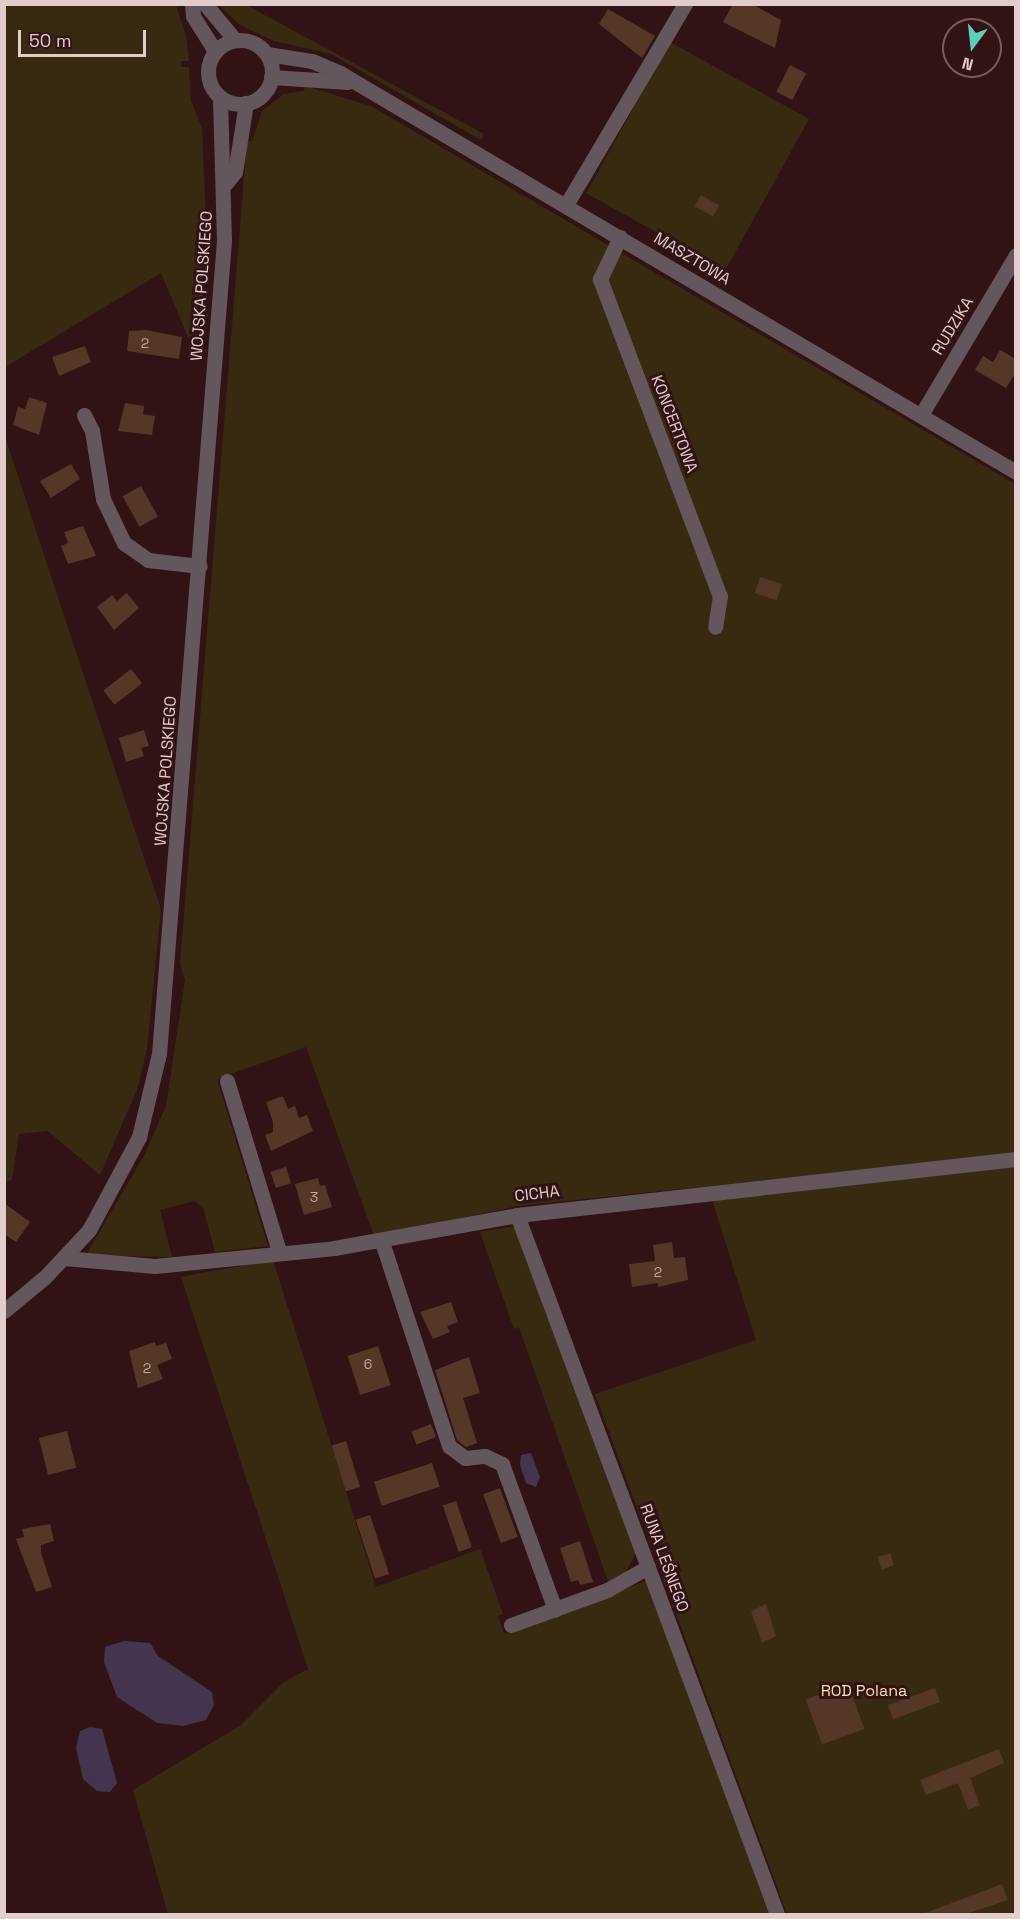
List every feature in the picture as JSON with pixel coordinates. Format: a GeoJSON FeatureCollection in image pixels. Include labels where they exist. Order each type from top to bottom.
{"type":"FeatureCollection","features":[{"type":"Feature","properties":{"kind":"street"},"geometry":{"type":"LineString","coordinates":[[192,4],[193,16],[215,51]]}},
{"type":"Feature","properties":{"kind":"street"},"geometry":{"type":"LineString","coordinates":[[205,4],[235,40]]}},
{"type":"Feature","properties":{"kind":"street"},"geometry":{"type":"LineString","coordinates":[[566,205],[685,4]]}},
{"type":"Feature","properties":{"kind":"street"},"geometry":{"type":"LineString","coordinates":[[235,40],[253,42],[267,54],[271,77],[262,95],[246,103],[220,97],[207,73],[215,51],[235,40]]}},
{"type":"Feature","properties":{"kind":"street","name":"MASZTOWA"},"geometry":{"type":"LineString","coordinates":[[267,54],[321,64],[348,82],[566,205],[1016,472]]}},
{"type":"Feature","properties":{"kind":"street","name":"MASZTOWA"},"geometry":{"type":"LineString","coordinates":[[271,77],[348,82]]}},
{"type":"Feature","properties":{"kind":"street","name":"WOJSKA POLSKIEGO"},"geometry":{"type":"LineString","coordinates":[[6,1307],[64,1258],[89,1230],[139,1137],[159,1054],[200,566],[226,183],[220,97]]}},
{"type":"Feature","properties":{"kind":"street","name":"WOJSKA POLSKIEGO"},"geometry":{"type":"LineString","coordinates":[[226,183],[235,172],[246,103]]}},
{"type":"Feature","properties":{"kind":"street","name":"KONCERTOWA"},"geometry":{"type":"LineString","coordinates":[[620,237],[600,279],[720,596],[715,627]]}},
{"type":"Feature","properties":{"kind":"street","name":"RUDZIKA"},"geometry":{"type":"LineString","coordinates":[[921,415],[1016,255]]}},
{"type":"Feature","properties":{"kind":"street"},"geometry":{"type":"LineString","coordinates":[[84,415],[92,431],[103,499],[124,543],[148,560],[200,566]]}},
{"type":"Feature","properties":{"kind":"street"},"geometry":{"type":"LineString","coordinates":[[227,1081],[279,1251]]}},
{"type":"Feature","properties":{"kind":"street","name":"CICHA"},"geometry":{"type":"LineString","coordinates":[[64,1258],[155,1266],[279,1251],[382,1242],[517,1215],[1016,1159]]}},
{"type":"Feature","properties":{"kind":"street","name":"RUNA LEŚNEGO"},"geometry":{"type":"LineString","coordinates":[[517,1215],[777,1914]]}},
{"type":"Feature","properties":{"kind":"street"},"geometry":{"type":"LineString","coordinates":[[382,1242],[449,1446],[465,1458],[485,1456],[502,1464],[555,1610]]}},
{"type":"Feature","properties":{"kind":"street"},"geometry":{"type":"LineString","coordinates":[[511,1625],[629,1580],[648,1567]]}},
{"type":"Feature","properties":{"kind":"green space"},"geometry":{"type":"Polygon","coordinates":[[[4,5],[176,5],[186,35],[189,61],[181,61],[181,67],[189,67],[191,101],[202,128],[207,245],[201,356],[196,356],[161,273],[5,367],[4,5]]]}},
{"type":"Feature","properties":{"kind":"green space"},"geometry":{"type":"Polygon","coordinates":[[[219,5],[246,5],[484,134],[481,140],[331,54],[274,41],[240,25],[219,5]]]}},
{"type":"Feature","properties":{"kind":"green space"},"geometry":{"type":"Polygon","coordinates":[[[670,42],[809,119],[725,270],[586,193],[670,42]]]}},
{"type":"Feature","properties":{"kind":"green space"},"geometry":{"type":"Polygon","coordinates":[[[305,86],[371,106],[1015,484],[1015,1154],[518,1206],[374,1236],[306,1047],[217,1079],[268,1246],[215,1252],[203,1207],[194,1201],[160,1210],[172,1257],[86,1255],[145,1154],[166,1106],[185,980],[180,964],[247,141],[252,141],[262,111],[284,94],[304,91],[305,86]]]}},
{"type":"Feature","properties":{"kind":"green space"},"geometry":{"type":"Polygon","coordinates":[[[5,437],[161,909],[147,1049],[137,1090],[100,1175],[48,1131],[19,1134],[12,1180],[5,1182],[5,437]]]}},
{"type":"Feature","properties":{"kind":"green space","name":"ROD Polana"},"geometry":{"type":"Polygon","coordinates":[[[1015,1167],[1015,1914],[787,1914],[595,1394],[756,1340],[711,1196],[1015,1167]]]}},
{"type":"Feature","properties":{"kind":"green space"},"geometry":{"type":"Polygon","coordinates":[[[516,1226],[636,1553],[624,1575],[608,1581],[519,1327],[514,1329],[480,1232],[516,1226]]]}},
{"type":"Feature","properties":{"kind":"green space"},"geometry":{"type":"Polygon","coordinates":[[[273,1260],[376,1587],[480,1549],[503,1614],[498,1616],[504,1634],[646,1581],[773,1914],[168,1914],[133,1790],[241,1725],[284,1682],[308,1669],[181,1277],[273,1260]]]}},
{"type":"Feature","properties":{"kind":"shaded area"},"geometry":{"type":"Polygon","coordinates":[[[531,1453],[540,1477],[536,1487],[526,1483],[520,1465],[521,1455],[531,1453]]]}},
{"type":"Feature","properties":{"kind":"shaded area"},"geometry":{"type":"Polygon","coordinates":[[[124,1641],[150,1643],[158,1656],[212,1692],[214,1705],[206,1720],[183,1726],[157,1723],[117,1697],[104,1662],[105,1647],[124,1641]]]}},
{"type":"Feature","properties":{"kind":"shaded area"},"geometry":{"type":"Polygon","coordinates":[[[90,1727],[102,1729],[117,1783],[110,1792],[97,1791],[83,1779],[76,1748],[80,1731],[90,1727]]]}},
{"type":"Feature","properties":{"kind":"building"},"geometry":{"type":"Polygon","coordinates":[[[733,4],[752,4],[781,20],[775,48],[723,22],[733,4]]]}},
{"type":"Feature","properties":{"kind":"building"},"geometry":{"type":"Polygon","coordinates":[[[608,9],[655,36],[642,58],[599,24],[608,9]]]}},
{"type":"Feature","properties":{"kind":"building"},"geometry":{"type":"Polygon","coordinates":[[[790,65],[806,73],[792,100],[776,92],[790,65]]]}},
{"type":"Feature","properties":{"kind":"building"},"geometry":{"type":"Polygon","coordinates":[[[701,195],[719,205],[713,217],[695,206],[701,195]]]}},
{"type":"Feature","properties":{"kind":"building"},"geometry":{"type":"Polygon","coordinates":[[[146,330],[182,337],[179,359],[127,351],[129,331],[146,330]]]}},
{"type":"Feature","properties":{"kind":"building"},"geometry":{"type":"Polygon","coordinates":[[[85,346],[91,362],[59,376],[52,357],[85,346]]]}},
{"type":"Feature","properties":{"kind":"building"},"geometry":{"type":"Polygon","coordinates":[[[1000,350],[1016,359],[1016,372],[1006,388],[975,370],[983,356],[993,362],[1000,350]]]}},
{"type":"Feature","properties":{"kind":"building"},"geometry":{"type":"Polygon","coordinates":[[[29,397],[47,403],[39,435],[13,425],[18,407],[25,409],[29,397]]]}},
{"type":"Feature","properties":{"kind":"building"},"geometry":{"type":"Polygon","coordinates":[[[125,403],[144,406],[143,414],[155,416],[152,435],[118,431],[125,403]]]}},
{"type":"Feature","properties":{"kind":"building"},"geometry":{"type":"Polygon","coordinates":[[[71,464],[80,479],[51,498],[40,481],[71,464]]]}},
{"type":"Feature","properties":{"kind":"building"},"geometry":{"type":"Polygon","coordinates":[[[141,486],[158,517],[140,527],[123,496],[141,486]]]}},
{"type":"Feature","properties":{"kind":"building"},"geometry":{"type":"Polygon","coordinates":[[[83,526],[96,556],[68,564],[61,546],[68,543],[64,532],[83,526]]]}},
{"type":"Feature","properties":{"kind":"building"},"geometry":{"type":"Polygon","coordinates":[[[760,577],[782,584],[777,600],[755,593],[760,577]]]}},
{"type":"Feature","properties":{"kind":"building"},"geometry":{"type":"Polygon","coordinates":[[[127,593],[139,608],[114,630],[97,607],[112,595],[117,601],[127,593]]]}},
{"type":"Feature","properties":{"kind":"building"},"geometry":{"type":"Polygon","coordinates":[[[131,669],[142,683],[115,705],[103,691],[131,669]]]}},
{"type":"Feature","properties":{"kind":"building"},"geometry":{"type":"Polygon","coordinates":[[[144,730],[149,746],[141,748],[144,756],[126,762],[119,738],[144,730]]]}},
{"type":"Feature","properties":{"kind":"building"},"geometry":{"type":"Polygon","coordinates":[[[283,1096],[288,1109],[295,1106],[299,1118],[307,1115],[313,1131],[271,1151],[265,1135],[273,1132],[273,1122],[266,1102],[283,1096]]]}},
{"type":"Feature","properties":{"kind":"building"},"geometry":{"type":"Polygon","coordinates":[[[286,1167],[291,1183],[276,1188],[271,1172],[286,1167]]]}},
{"type":"Feature","properties":{"kind":"building"},"geometry":{"type":"Polygon","coordinates":[[[318,1178],[320,1186],[325,1185],[332,1207],[304,1215],[295,1184],[318,1178]]]}},
{"type":"Feature","properties":{"kind":"building"},"geometry":{"type":"Polygon","coordinates":[[[4,1203],[30,1222],[16,1242],[4,1234],[4,1203]]]}},
{"type":"Feature","properties":{"kind":"building"},"geometry":{"type":"Polygon","coordinates":[[[672,1242],[674,1258],[685,1257],[688,1280],[658,1287],[658,1283],[632,1287],[629,1264],[655,1261],[653,1245],[672,1242]]]}},
{"type":"Feature","properties":{"kind":"building"},"geometry":{"type":"Polygon","coordinates":[[[451,1302],[458,1322],[447,1326],[450,1332],[433,1339],[420,1312],[451,1302]]]}},
{"type":"Feature","properties":{"kind":"building"},"geometry":{"type":"Polygon","coordinates":[[[155,1342],[156,1346],[166,1343],[172,1359],[157,1365],[163,1379],[138,1388],[129,1351],[155,1342]]]}},
{"type":"Feature","properties":{"kind":"building"},"geometry":{"type":"Polygon","coordinates":[[[378,1346],[391,1385],[360,1395],[348,1356],[378,1346]]]}},
{"type":"Feature","properties":{"kind":"building"},"geometry":{"type":"Polygon","coordinates":[[[469,1357],[480,1393],[463,1398],[477,1443],[466,1447],[457,1440],[435,1370],[469,1357]]]}},
{"type":"Feature","properties":{"kind":"building"},"geometry":{"type":"Polygon","coordinates":[[[431,1424],[436,1437],[416,1445],[411,1432],[431,1424]]]}},
{"type":"Feature","properties":{"kind":"building"},"geometry":{"type":"Polygon","coordinates":[[[67,1431],[76,1468],[48,1475],[39,1438],[67,1431]]]}},
{"type":"Feature","properties":{"kind":"building"},"geometry":{"type":"Polygon","coordinates":[[[346,1441],[360,1487],[346,1491],[332,1445],[346,1441]]]}},
{"type":"Feature","properties":{"kind":"building"},"geometry":{"type":"Polygon","coordinates":[[[432,1463],[440,1487],[382,1506],[374,1482],[432,1463]]]}},
{"type":"Feature","properties":{"kind":"building"},"geometry":{"type":"Polygon","coordinates":[[[500,1488],[518,1537],[501,1543],[483,1494],[500,1488]]]}},
{"type":"Feature","properties":{"kind":"building"},"geometry":{"type":"Polygon","coordinates":[[[456,1501],[472,1547],[459,1552],[443,1506],[456,1501]]]}},
{"type":"Feature","properties":{"kind":"building"},"geometry":{"type":"Polygon","coordinates":[[[370,1515],[389,1574],[375,1579],[356,1520],[370,1515]]]}},
{"type":"Feature","properties":{"kind":"building"},"geometry":{"type":"Polygon","coordinates":[[[50,1524],[54,1541],[41,1545],[41,1553],[52,1587],[36,1592],[16,1539],[24,1537],[22,1529],[50,1524]]]}},
{"type":"Feature","properties":{"kind":"building"},"geometry":{"type":"Polygon","coordinates":[[[580,1541],[593,1582],[580,1585],[578,1580],[571,1582],[560,1548],[580,1541]]]}},
{"type":"Feature","properties":{"kind":"building"},"geometry":{"type":"Polygon","coordinates":[[[890,1553],[894,1565],[882,1569],[878,1557],[890,1553]]]}},
{"type":"Feature","properties":{"kind":"building"},"geometry":{"type":"Polygon","coordinates":[[[766,1604],[776,1636],[762,1643],[751,1611],[766,1604]]]}},
{"type":"Feature","properties":{"kind":"building"},"geometry":{"type":"Polygon","coordinates":[[[848,1684],[864,1729],[822,1744],[806,1699],[848,1684]]]}},
{"type":"Feature","properties":{"kind":"building"},"geometry":{"type":"Polygon","coordinates":[[[935,1688],[940,1702],[893,1719],[888,1705],[935,1688]]]}},
{"type":"Feature","properties":{"kind":"building"},"geometry":{"type":"Polygon","coordinates":[[[999,1749],[1004,1763],[970,1778],[980,1805],[968,1810],[958,1783],[926,1795],[920,1780],[999,1749]]]}},
{"type":"Feature","properties":{"kind":"building"},"geometry":{"type":"Polygon","coordinates":[[[1002,1884],[1008,1900],[966,1914],[923,1914],[1002,1884]]]}}]}
